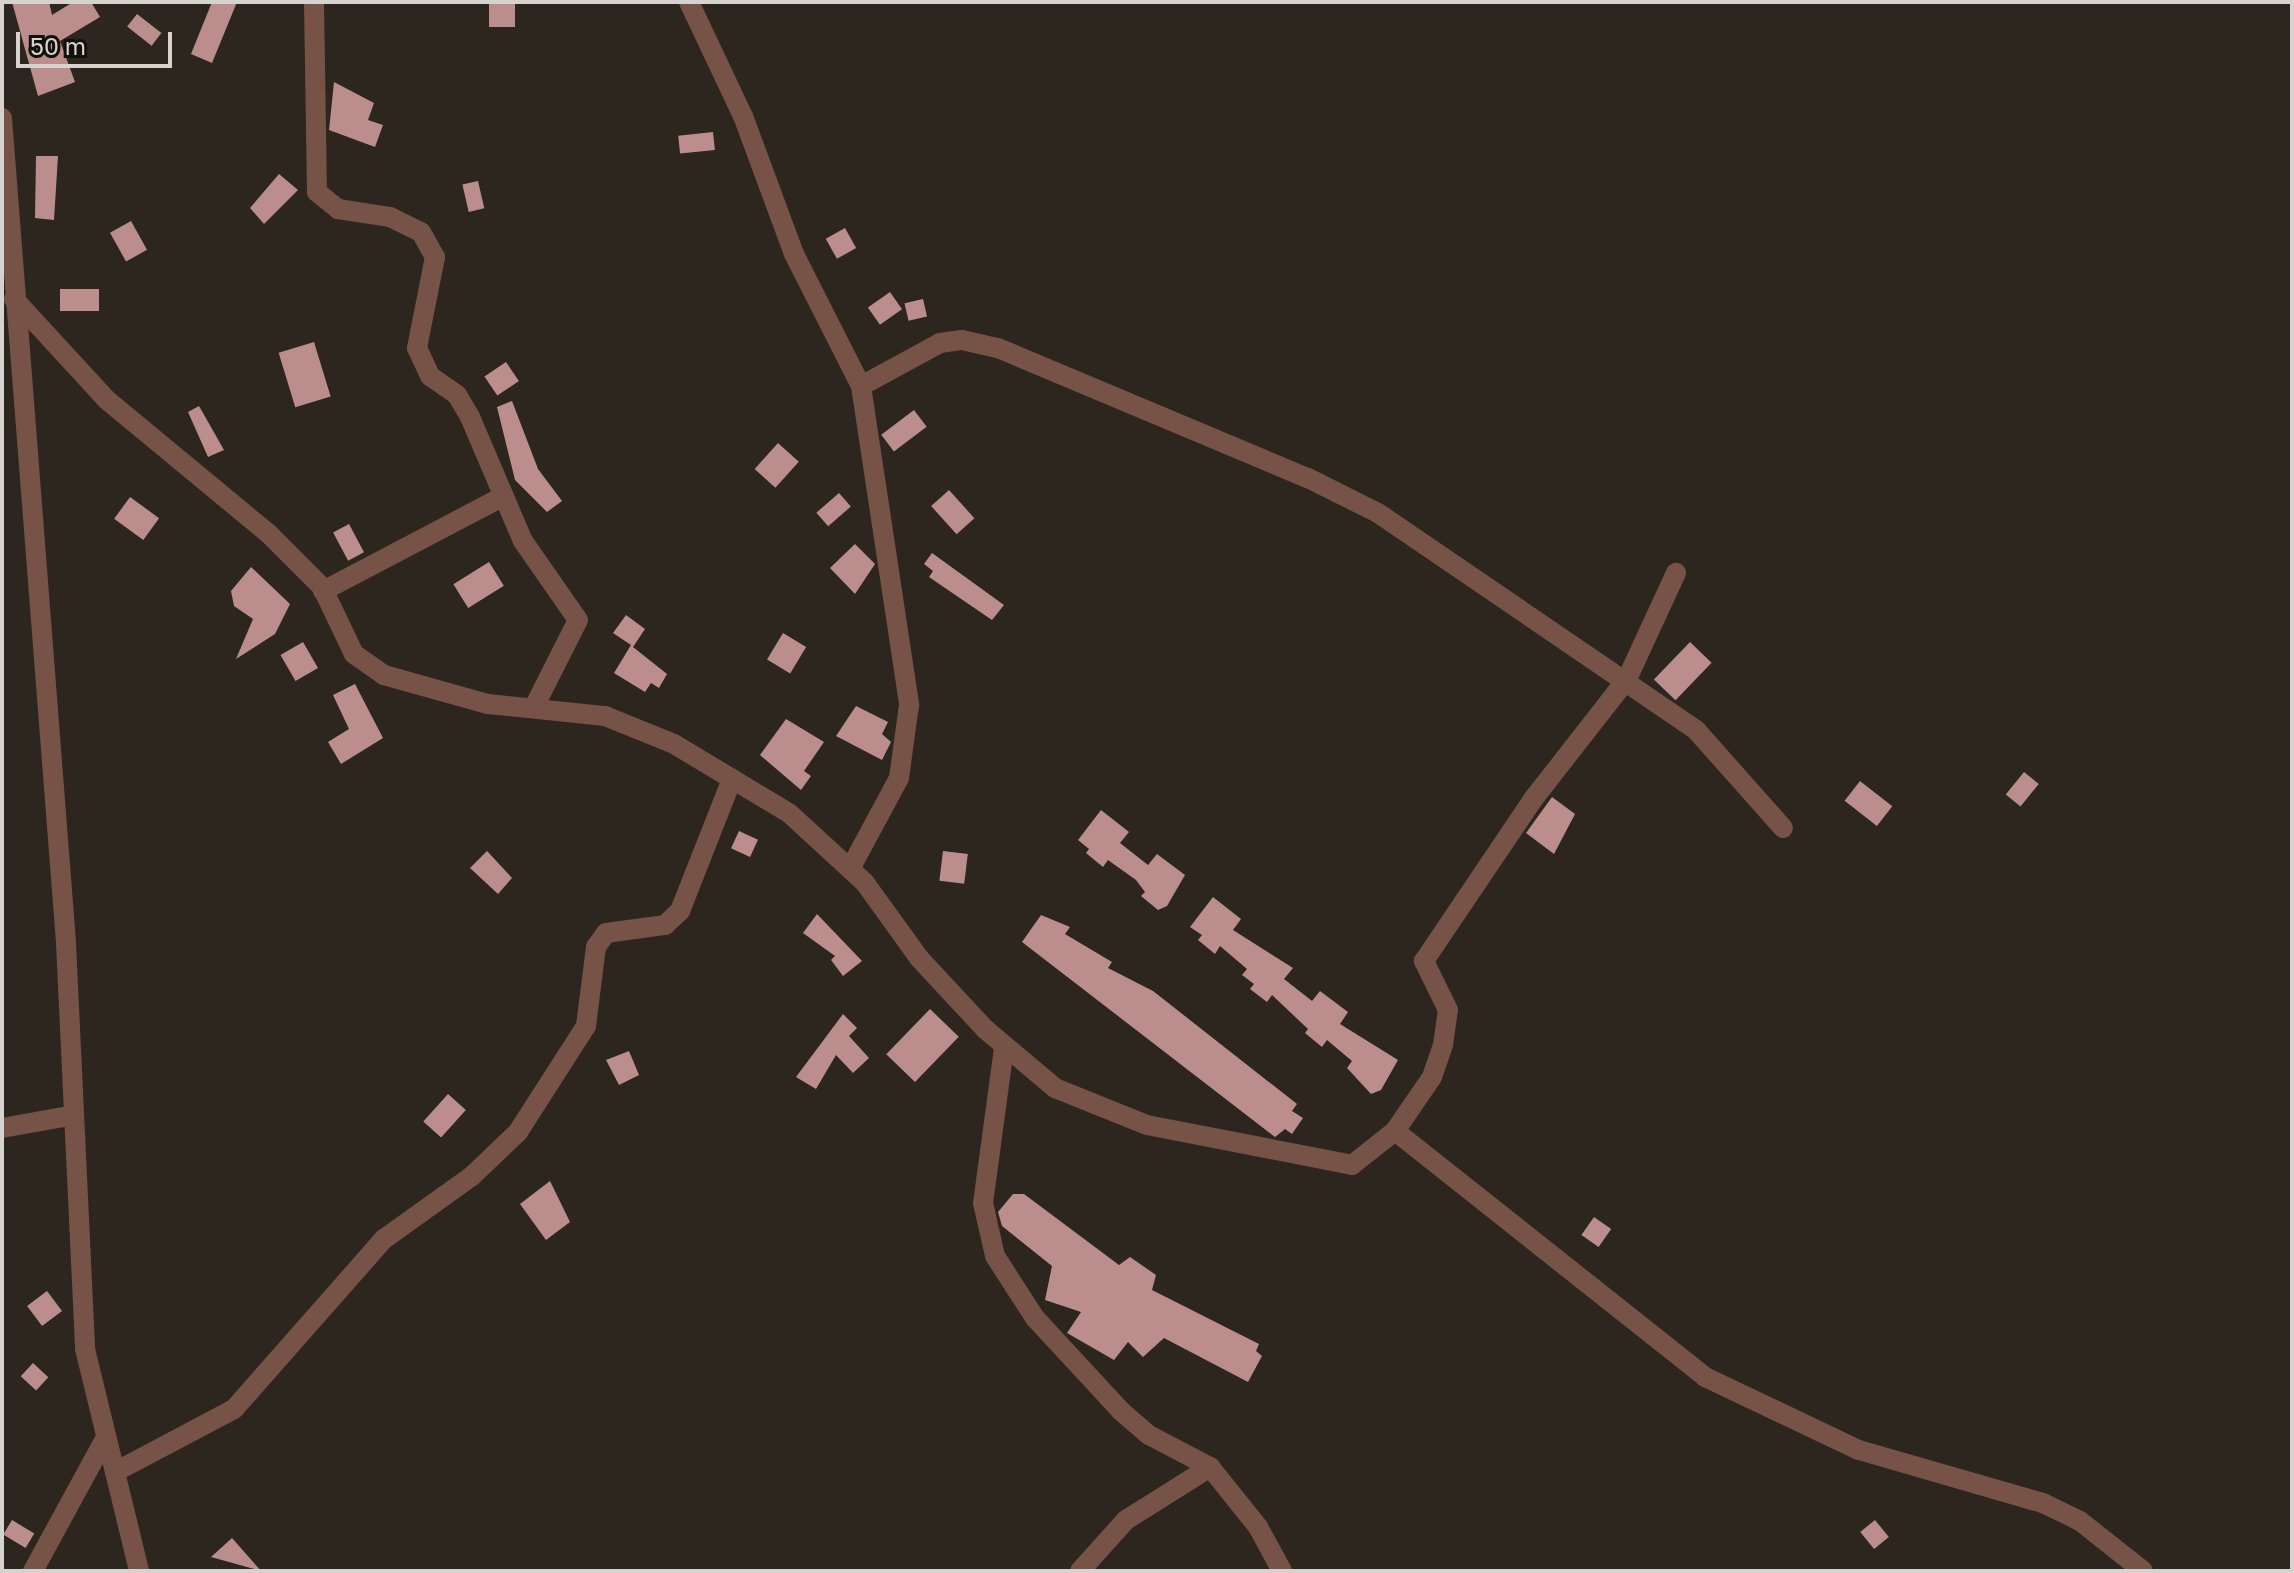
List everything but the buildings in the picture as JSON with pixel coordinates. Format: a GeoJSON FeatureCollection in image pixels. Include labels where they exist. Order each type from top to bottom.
{"type":"FeatureCollection","features":[{"type":"Feature","properties":{"kind":"street"},"geometry":{"type":"LineString","coordinates":[[314,2],[317,192],[338,209],[390,217],[421,232],[435,257],[417,348],[430,376],[457,395],[470,417],[523,541],[578,620],[535,705]]}},
{"type":"Feature","properties":{"kind":"street"},"geometry":{"type":"LineString","coordinates":[[689,2],[743,116],[794,254],[861,386],[909,705],[899,778],[850,869]]}},
{"type":"Feature","properties":{"kind":"street"},"geometry":{"type":"LineString","coordinates":[[2,118],[66,943],[85,1349],[139,1571]]}},
{"type":"Feature","properties":{"kind":"street"},"geometry":{"type":"LineString","coordinates":[[14,299],[107,400],[268,533],[323,591],[354,654],[384,675],[488,704],[535,705],[605,716],[674,744],[789,813],[850,869],[919,958],[1004,1048],[1055,1088],[1147,1125],[1352,1165],[1395,1131],[1432,1077],[1443,1045],[1448,1010],[1424,961],[1534,798],[1627,679],[1676,573]]}},
{"type":"Feature","properties":{"kind":"street"},"geometry":{"type":"LineString","coordinates":[[861,386],[940,343],[998,348],[1126,406],[1229,441],[1378,513],[1627,679],[1696,730],[1783,828]]}},
{"type":"Feature","properties":{"kind":"street"},"geometry":{"type":"LineString","coordinates":[[323,591],[504,496]]}},
{"type":"Feature","properties":{"kind":"street"},"geometry":{"type":"LineString","coordinates":[[115,1472],[234,1409],[384,1239],[472,1176],[518,1132],[586,1026],[596,947],[606,933],[665,925],[680,911],[732,779]]}},
{"type":"Feature","properties":{"kind":"street"},"geometry":{"type":"LineString","coordinates":[[1004,1048],[983,1203],[995,1256],[1035,1318],[1121,1411],[1149,1435],[1210,1467],[1258,1527],[1282,1571]]}},
{"type":"Feature","properties":{"kind":"street"},"geometry":{"type":"LineString","coordinates":[[2,1128],[74,1115]]}},
{"type":"Feature","properties":{"kind":"street"},"geometry":{"type":"LineString","coordinates":[[1395,1131],[1705,1377],[1859,1450],[2043,1503],[2080,1521],[2143,1571]]}},
{"type":"Feature","properties":{"kind":"street"},"geometry":{"type":"LineString","coordinates":[[33,1571],[106,1437]]}},
{"type":"Feature","properties":{"kind":"street"},"geometry":{"type":"LineString","coordinates":[[1080,1571],[1126,1520],[1210,1467]]}}]}
